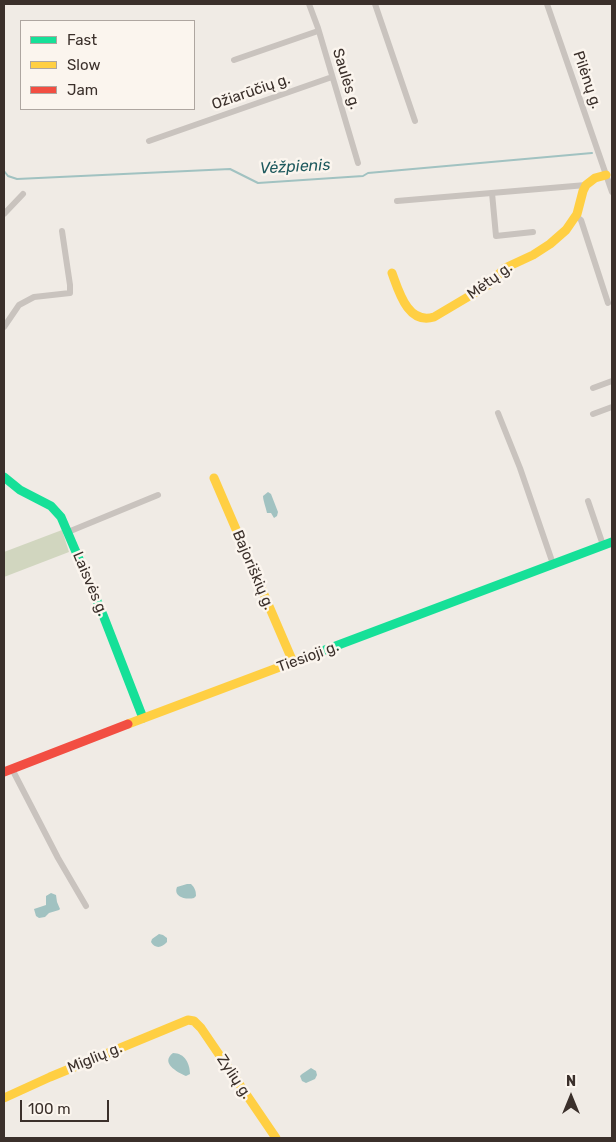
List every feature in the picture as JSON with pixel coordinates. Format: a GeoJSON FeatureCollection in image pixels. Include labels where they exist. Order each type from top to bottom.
{"type":"FeatureCollection","features":[{"type":"Feature","properties":{"kind":"street","name":"Saulės g."},"geometry":{"type":"LineString","coordinates":[[309,4],[358,163]]}},
{"type":"Feature","properties":{"kind":"street"},"geometry":{"type":"LineString","coordinates":[[375,4],[415,121]]}},
{"type":"Feature","properties":{"kind":"street","name":"Pilėnų g."},"geometry":{"type":"LineString","coordinates":[[548,4],[612,192]]}},
{"type":"Feature","properties":{"kind":"street"},"geometry":{"type":"LineString","coordinates":[[234,60],[318,31]]}},
{"type":"Feature","properties":{"kind":"street","name":"Ožiarūčių g."},"geometry":{"type":"LineString","coordinates":[[149,141],[332,77]]}},
{"type":"Feature","properties":{"kind":"street"},"geometry":{"type":"LineString","coordinates":[[397,201],[586,184],[612,166]]}},
{"type":"Feature","properties":{"kind":"street","name":"Mėtų g."},"geometry":{"type":"LineString","coordinates":[[392,273],[411,312],[421,318],[434,317],[488,285],[505,268],[514,262],[533,255],[566,230],[576,216],[586,184]]}},
{"type":"Feature","properties":{"kind":"street"},"geometry":{"type":"LineString","coordinates":[[492,193],[496,236],[533,232]]}},
{"type":"Feature","properties":{"kind":"street"},"geometry":{"type":"LineString","coordinates":[[4,214],[23,194]]}},
{"type":"Feature","properties":{"kind":"street"},"geometry":{"type":"LineString","coordinates":[[576,216],[581,220],[608,303]]}},
{"type":"Feature","properties":{"kind":"street"},"geometry":{"type":"LineString","coordinates":[[4,327],[19,305],[34,297],[70,293],[62,231]]}},
{"type":"Feature","properties":{"kind":"street"},"geometry":{"type":"LineString","coordinates":[[593,388],[612,380]]}},
{"type":"Feature","properties":{"kind":"street"},"geometry":{"type":"LineString","coordinates":[[593,414],[612,407]]}},
{"type":"Feature","properties":{"kind":"street"},"geometry":{"type":"LineString","coordinates":[[498,413],[520,468],[553,564]]}},
{"type":"Feature","properties":{"kind":"street","name":"Laisvės g."},"geometry":{"type":"LineString","coordinates":[[4,477],[16,488],[52,506],[61,517],[103,615],[143,718]]}},
{"type":"Feature","properties":{"kind":"street","name":"Bajoriškių g."},"geometry":{"type":"LineString","coordinates":[[214,478],[293,662]]}},
{"type":"Feature","properties":{"kind":"street"},"geometry":{"type":"LineString","coordinates":[[68,532],[158,495]]}},
{"type":"Feature","properties":{"kind":"street"},"geometry":{"type":"LineString","coordinates":[[588,502],[603,545]]}},
{"type":"Feature","properties":{"kind":"street","name":"Tiesioji g."},"geometry":{"type":"LineString","coordinates":[[8,770],[612,542]]}},
{"type":"Feature","properties":{"kind":"street"},"geometry":{"type":"LineString","coordinates":[[8,770],[86,906]]}},
{"type":"Feature","properties":{"kind":"street","name":"Miglių g."},"geometry":{"type":"LineString","coordinates":[[4,1098],[50,1076],[188,1020]]}},
{"type":"Feature","properties":{"kind":"street","name":"Zylių g."},"geometry":{"type":"LineString","coordinates":[[188,1020],[194,1021],[201,1028],[276,1138]]}},
{"type":"Feature","properties":{"kind":"green space"},"geometry":{"type":"Polygon","coordinates":[[[62,530],[69,552],[4,577],[4,552],[62,530]]]}},
{"type":"Feature","properties":{"kind":"water"},"geometry":{"type":"Polygon","coordinates":[[[268,492],[271,494],[278,512],[274,518],[271,513],[267,513],[263,500],[263,496],[268,492]]]}},
{"type":"Feature","properties":{"kind":"water"},"geometry":{"type":"Polygon","coordinates":[[[191,884],[194,888],[196,896],[194,898],[187,899],[177,893],[177,887],[191,884]]]}},
{"type":"Feature","properties":{"kind":"water"},"geometry":{"type":"Polygon","coordinates":[[[51,893],[56,895],[60,909],[39,918],[36,916],[34,909],[46,905],[46,896],[51,893]]]}},
{"type":"Feature","properties":{"kind":"water"},"geometry":{"type":"Polygon","coordinates":[[[159,934],[167,938],[167,942],[157,947],[151,942],[159,934]]]}},
{"type":"Feature","properties":{"kind":"water"},"geometry":{"type":"Polygon","coordinates":[[[173,1053],[184,1057],[189,1066],[190,1074],[186,1076],[171,1067],[168,1060],[173,1053]]]}},
{"type":"Feature","properties":{"kind":"water"},"geometry":{"type":"Polygon","coordinates":[[[311,1068],[316,1071],[315,1079],[306,1083],[302,1081],[300,1076],[311,1068]]]}},
{"type":"Feature","properties":{"kind":"waterway","name":"Vėžpienis"},"geometry":{"type":"LineString","coordinates":[[4,171],[8,176],[17,179],[230,169],[258,183],[363,176],[368,173],[592,153]]}},
{"type":"Feature","properties":{"kind":"traffic: fast"},"geometry":{"type":"LineString","coordinates":[[4,477],[20,490],[51,506],[61,517],[103,615],[143,718]]}},
{"type":"Feature","properties":{"kind":"traffic: fast"},"geometry":{"type":"LineString","coordinates":[[317,653],[612,542]]}},
{"type":"Feature","properties":{"kind":"traffic: slow"},"geometry":{"type":"LineString","coordinates":[[392,273],[402,297],[411,312],[425,318],[434,317],[488,285],[505,268],[533,255],[550,244],[566,230],[577,214],[586,185],[595,178],[606,175]]}},
{"type":"Feature","properties":{"kind":"traffic: slow"},"geometry":{"type":"LineString","coordinates":[[214,478],[293,662]]}},
{"type":"Feature","properties":{"kind":"traffic: slow"},"geometry":{"type":"LineString","coordinates":[[128,724],[317,653]]}},
{"type":"Feature","properties":{"kind":"traffic: slow"},"geometry":{"type":"LineString","coordinates":[[4,1098],[188,1020],[194,1021],[201,1028],[276,1138]]}},
{"type":"Feature","properties":{"kind":"traffic: jam"},"geometry":{"type":"LineString","coordinates":[[4,772],[128,724]]}}]}
